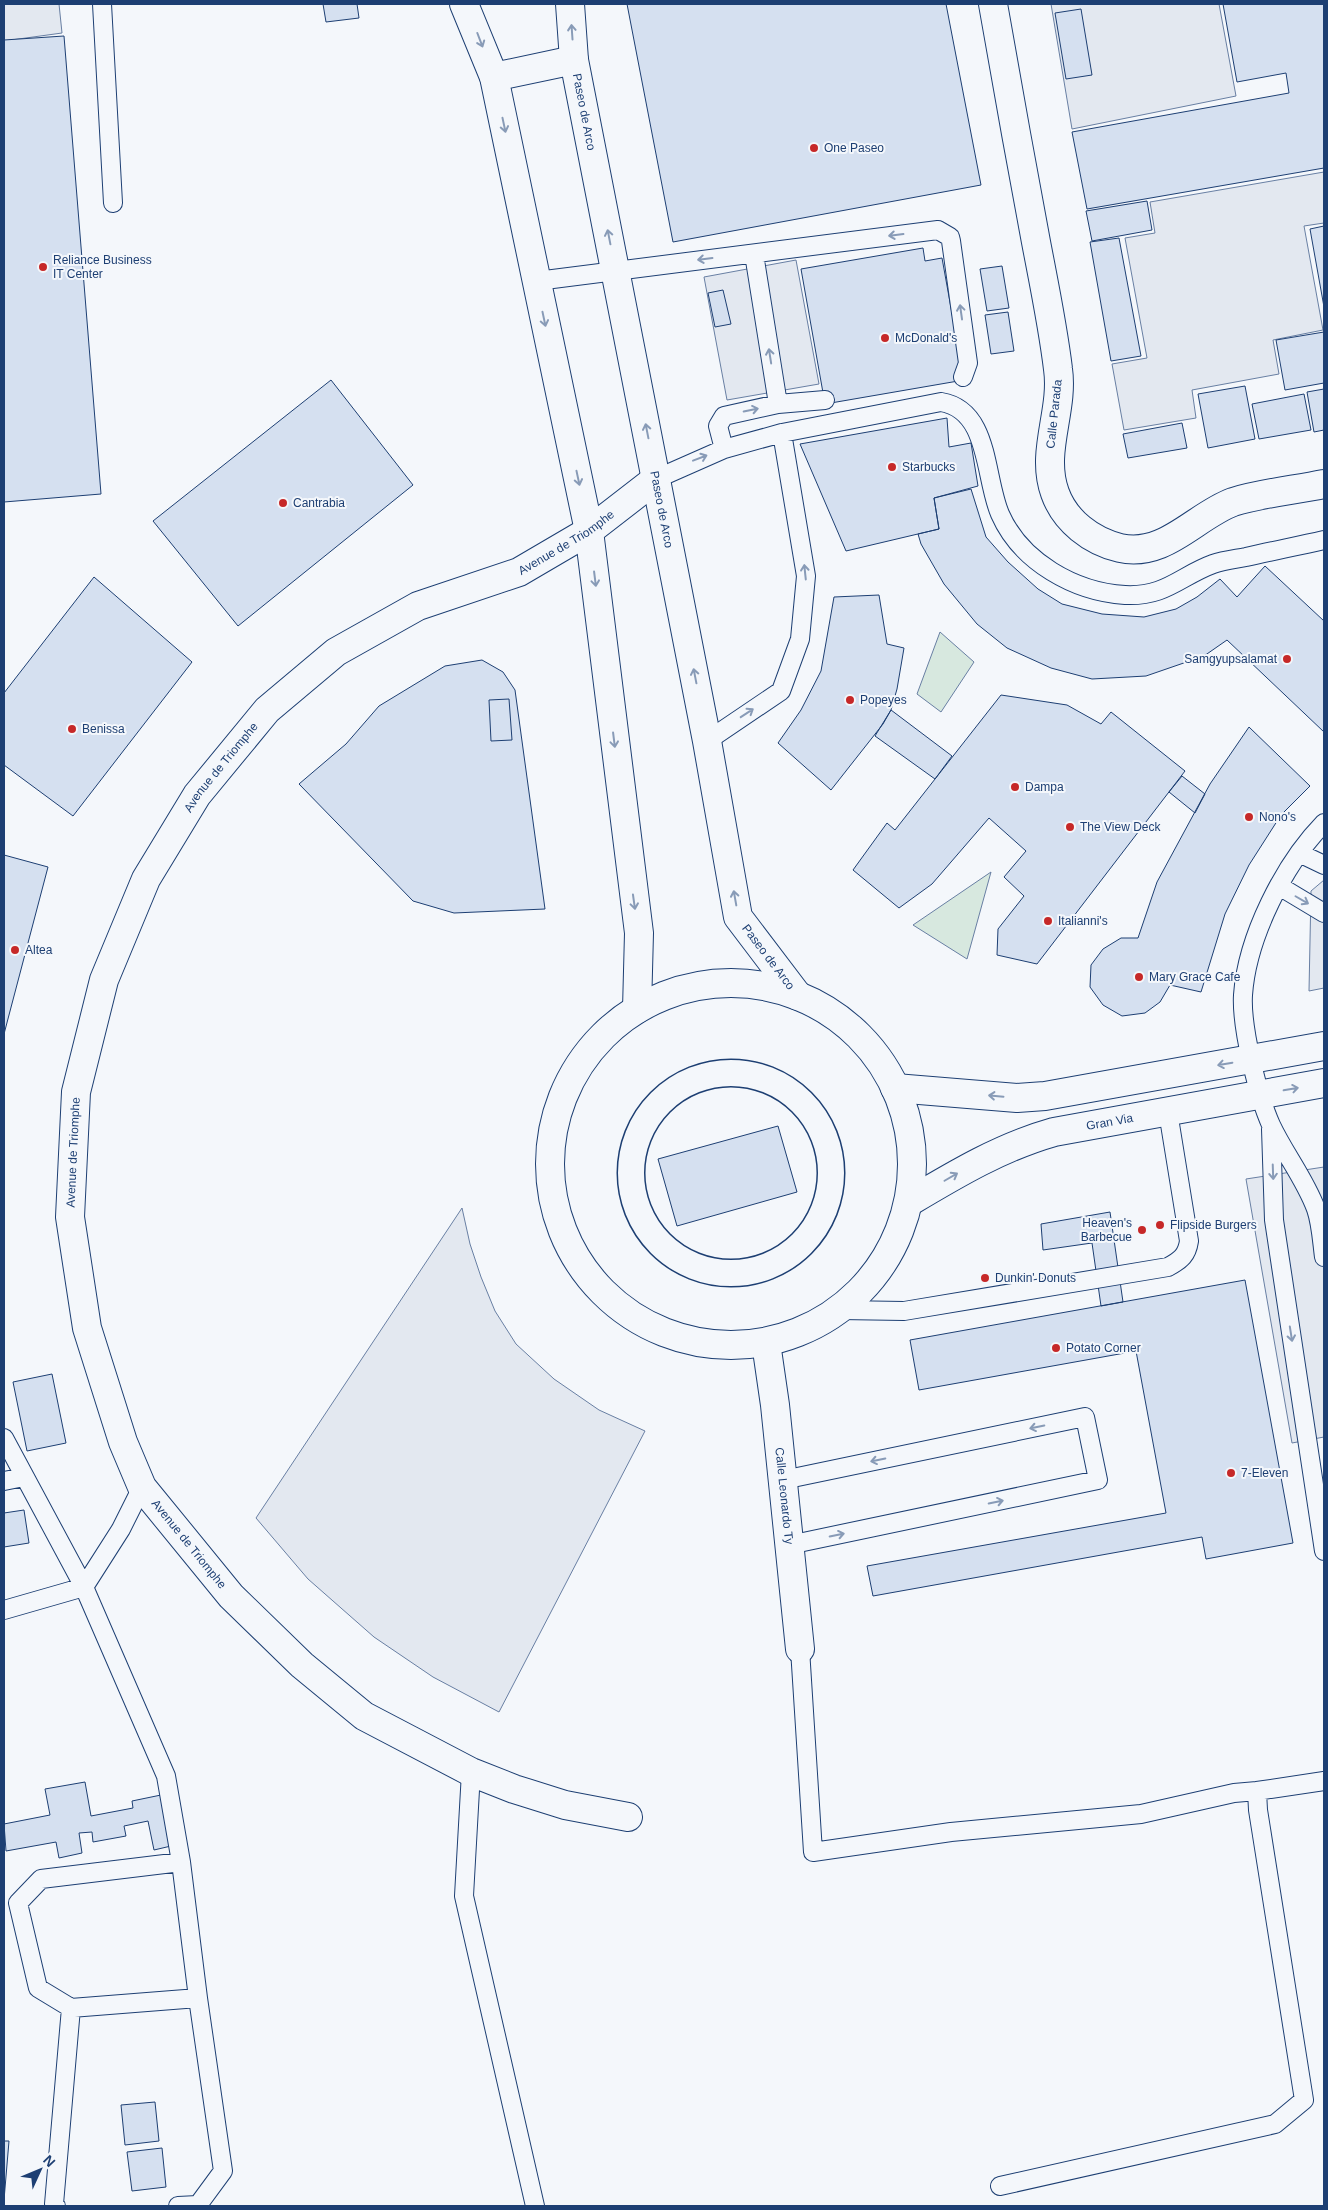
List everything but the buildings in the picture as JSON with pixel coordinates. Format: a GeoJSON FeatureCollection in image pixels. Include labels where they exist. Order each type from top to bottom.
{"type":"FeatureCollection","features":[{"type":"Feature","properties":{"kind":"street"},"geometry":{"type":"LineString","coordinates":[[464,4],[494,78],[589,531],[639,933],[637,1009]]}},
{"type":"Feature","properties":{"kind":"street","name":"Paseo de Arco"},"geometry":{"type":"LineString","coordinates":[[570,4],[574,60],[708,741],[738,917],[798,996]]}},
{"type":"Feature","properties":{"kind":"street","name":"Calle Parada"},"geometry":{"type":"LineString","coordinates":[[993,4],[1059,372],[1050,450],[1050,470],[1055,493],[1063,509],[1075,524],[1090,536],[1121,548],[1138,548],[1157,546],[1175,537],[1214,510],[1235,502],[1324,484]]}},
{"type":"Feature","properties":{"kind":"street"},"geometry":{"type":"LineString","coordinates":[[494,78],[574,60]]}},
{"type":"Feature","properties":{"kind":"street","name":"Avenue de Triomphe"},"geometry":{"type":"LineString","coordinates":[[628,1817],[566,1805],[471,1772],[364,1716],[302,1665],[231,1596],[142,1488],[123,1442],[86,1328],[70,1217],[76,1092],[104,980],[146,878],[197,795],[261,718],[336,652],[418,606],[519,572],[589,531],[656,479]]}},
{"type":"Feature","properties":{"kind":"street"},"geometry":{"type":"LineString","coordinates":[[716,984],[771,987],[798,996],[829,1012],[855,1033],[878,1058],[895,1088],[908,1124],[912,1163],[909,1202],[902,1227],[882,1266],[860,1293],[840,1310],[794,1335],[766,1343],[735,1346],[702,1343],[669,1334],[638,1319],[611,1299],[588,1274],[570,1246],[557,1214],[551,1181],[550,1147],[557,1114],[569,1082],[587,1054],[604,1035],[637,1009],[662,996],[693,987],[716,984]]}},
{"type":"Feature","properties":{"kind":"street"},"geometry":{"type":"LineString","coordinates":[[895,1088],[1017,1098],[1045,1096],[1324,1046]]}},
{"type":"Feature","properties":{"kind":"street"},"geometry":{"type":"LineString","coordinates":[[716,1073],[742,1073],[758,1077],[788,1090],[807,1107],[821,1129],[830,1154],[832,1180],[827,1205],[815,1228],[799,1248],[778,1263],[753,1272],[728,1274],[700,1269],[674,1256],[654,1236],[638,1212],[631,1185],[631,1157],[640,1130],[653,1109],[678,1088],[693,1080],[716,1073]]}},
{"type":"Feature","properties":{"kind":"street","name":"Gran Via"},"geometry":{"type":"LineString","coordinates":[[909,1202],[996,1152],[1025,1140],[1054,1132],[1324,1083]]}},
{"type":"Feature","properties":{"kind":"street","name":"Calle Leonardo Ty"},"geometry":{"type":"LineString","coordinates":[[766,1343],[790,1545],[800,1649]]}},
{"type":"Feature","properties":{"kind":"lane"},"geometry":{"type":"LineString","coordinates":[[102,4],[113,203]]}},
{"type":"Feature","properties":{"kind":"lane"},"geometry":{"type":"LineString","coordinates":[[537,281],[938,230],[944,232],[951,241],[968,363],[963,377]]}},
{"type":"Feature","properties":{"kind":"lane"},"geometry":{"type":"LineString","coordinates":[[754,254],[778,404]]}},
{"type":"Feature","properties":{"kind":"lane"},"geometry":{"type":"LineString","coordinates":[[724,449],[718,426],[724,416],[778,404],[825,400]]}},
{"type":"Feature","properties":{"kind":"lane"},"geometry":{"type":"LineString","coordinates":[[656,479],[724,449],[782,433],[941,402],[955,404],[964,411],[974,424],[981,440],[994,497],[1001,517],[1012,533],[1025,549],[1054,573],[1071,582],[1096,590],[1126,595],[1148,593],[1168,588],[1213,564],[1324,540]]}},
{"type":"Feature","properties":{"kind":"lane"},"geometry":{"type":"LineString","coordinates":[[708,741],[781,691],[800,639],[806,576],[782,433]]}},
{"type":"Feature","properties":{"kind":"lane"},"geometry":{"type":"LineString","coordinates":[[1324,823],[1299,853],[1279,886],[1247,965],[1243,997],[1253,1059],[1271,1124],[1316,1209],[1324,1257]]}},
{"type":"Feature","properties":{"kind":"lane"},"geometry":{"type":"LineString","coordinates":[[1299,853],[1324,865]]}},
{"type":"Feature","properties":{"kind":"lane"},"geometry":{"type":"LineString","coordinates":[[1279,886],[1324,912]]}},
{"type":"Feature","properties":{"kind":"lane"},"geometry":{"type":"LineString","coordinates":[[840,1310],[904,1311],[1168,1267],[1180,1261],[1187,1252],[1189,1241],[1168,1112]]}},
{"type":"Feature","properties":{"kind":"lane"},"geometry":{"type":"LineString","coordinates":[[1271,1124],[1274,1220],[1322,1526],[1324,1551]]}},
{"type":"Feature","properties":{"kind":"lane"},"geometry":{"type":"LineString","coordinates":[[782,1480],[1085,1417],[1098,1480],[790,1545]]}},
{"type":"Feature","properties":{"kind":"lane"},"geometry":{"type":"LineString","coordinates":[[4,1438],[84,1587],[166,1776],[181,1862],[223,2171],[198,2205],[178,2206]]}},
{"type":"Feature","properties":{"kind":"lane"},"geometry":{"type":"LineString","coordinates":[[4,1481],[24,1477]]}},
{"type":"Feature","properties":{"kind":"lane"},"geometry":{"type":"LineString","coordinates":[[4,1610],[84,1587],[121,1529],[142,1488]]}},
{"type":"Feature","properties":{"kind":"lane"},"geometry":{"type":"LineString","coordinates":[[800,1649],[813,1852],[951,1832],[1141,1814],[1234,1793],[1324,1781]]}},
{"type":"Feature","properties":{"kind":"lane"},"geometry":{"type":"LineString","coordinates":[[471,1772],[464,1896],[536,2206]]}},
{"type":"Feature","properties":{"kind":"lane"},"geometry":{"type":"LineString","coordinates":[[1000,2186],[1275,2124],[1304,2100],[1257,1791]]}},
{"type":"Feature","properties":{"kind":"lane"},"geometry":{"type":"LineString","coordinates":[[181,1862],[41,1879],[18,1903],[38,1988],[70,2008],[198,1998]]}},
{"type":"Feature","properties":{"kind":"lane"},"geometry":{"type":"LineString","coordinates":[[56,2206],[54,2204],[70,2008]]}},
{"type":"Feature","properties":{"kind":"shaded area"},"geometry":{"type":"Polygon","coordinates":[[[4,4],[59,4],[62,33],[4,41],[4,4]]]}},
{"type":"Feature","properties":{"kind":"shaded area"},"geometry":{"type":"Polygon","coordinates":[[[1051,4],[1219,4],[1236,96],[1072,129],[1051,4]]]}},
{"type":"Feature","properties":{"kind":"shaded area"},"geometry":{"type":"Polygon","coordinates":[[[1324,172],[1324,223],[1304,226],[1323,330],[1273,340],[1279,374],[1192,390],[1196,418],[1124,430],[1112,364],[1147,358],[1125,238],[1155,233],[1150,202],[1324,172]]]}},
{"type":"Feature","properties":{"kind":"shaded area"},"geometry":{"type":"Polygon","coordinates":[[[796,260],[819,384],[727,400],[704,277],[796,260]]]}},
{"type":"Feature","properties":{"kind":"shaded area"},"geometry":{"type":"Polygon","coordinates":[[[940,632],[974,662],[941,712],[917,694],[940,632]]]}},
{"type":"Feature","properties":{"kind":"shaded area"},"geometry":{"type":"Polygon","coordinates":[[[991,872],[967,959],[913,925],[991,872]]]}},
{"type":"Feature","properties":{"kind":"shaded area"},"geometry":{"type":"Polygon","coordinates":[[[1324,880],[1324,988],[1309,991],[1311,891],[1324,880]]]}},
{"type":"Feature","properties":{"kind":"shaded area"},"geometry":{"type":"Polygon","coordinates":[[[1324,1167],[1324,1437],[1292,1443],[1246,1179],[1324,1167]]]}},
{"type":"Feature","properties":{"kind":"shaded area"},"geometry":{"type":"Polygon","coordinates":[[[462,1208],[470,1244],[481,1277],[495,1311],[516,1344],[554,1379],[599,1410],[645,1431],[499,1712],[433,1677],[374,1637],[308,1579],[256,1518],[462,1208]]]}},
{"type":"Feature","properties":{"kind":"place","name":"One Paseo"},"geometry":{"type":"Point","coordinates":[814,148]}},
{"type":"Feature","properties":{"kind":"place","name":"Reliance Business IT Center"},"geometry":{"type":"Point","coordinates":[43,267]}},
{"type":"Feature","properties":{"kind":"place","name":"McDonald's"},"geometry":{"type":"Point","coordinates":[885,338]}},
{"type":"Feature","properties":{"kind":"place","name":"Starbucks"},"geometry":{"type":"Point","coordinates":[892,467]}},
{"type":"Feature","properties":{"kind":"place","name":"Cantrabia"},"geometry":{"type":"Point","coordinates":[283,503]}},
{"type":"Feature","properties":{"kind":"place","name":"Samgyupsalamat"},"geometry":{"type":"Point","coordinates":[1287,659]}},
{"type":"Feature","properties":{"kind":"place","name":"Popeyes"},"geometry":{"type":"Point","coordinates":[850,700]}},
{"type":"Feature","properties":{"kind":"place","name":"Benissa"},"geometry":{"type":"Point","coordinates":[72,729]}},
{"type":"Feature","properties":{"kind":"place","name":"Dampa"},"geometry":{"type":"Point","coordinates":[1015,787]}},
{"type":"Feature","properties":{"kind":"place","name":"Nono's"},"geometry":{"type":"Point","coordinates":[1249,817]}},
{"type":"Feature","properties":{"kind":"place","name":"The View Deck"},"geometry":{"type":"Point","coordinates":[1070,827]}},
{"type":"Feature","properties":{"kind":"place","name":"Italianni's"},"geometry":{"type":"Point","coordinates":[1048,921]}},
{"type":"Feature","properties":{"kind":"place","name":"Altea"},"geometry":{"type":"Point","coordinates":[15,950]}},
{"type":"Feature","properties":{"kind":"place","name":"Mary Grace Cafe"},"geometry":{"type":"Point","coordinates":[1139,977]}},
{"type":"Feature","properties":{"kind":"place","name":"Flipside Burgers"},"geometry":{"type":"Point","coordinates":[1160,1225]}},
{"type":"Feature","properties":{"kind":"place","name":"Heaven's Barbecue"},"geometry":{"type":"Point","coordinates":[1142,1230]}},
{"type":"Feature","properties":{"kind":"place","name":"Dunkin' Donuts"},"geometry":{"type":"Point","coordinates":[985,1278]}},
{"type":"Feature","properties":{"kind":"place","name":"Potato Corner"},"geometry":{"type":"Point","coordinates":[1056,1348]}},
{"type":"Feature","properties":{"kind":"place","name":"7-Eleven"},"geometry":{"type":"Point","coordinates":[1231,1473]}}]}
